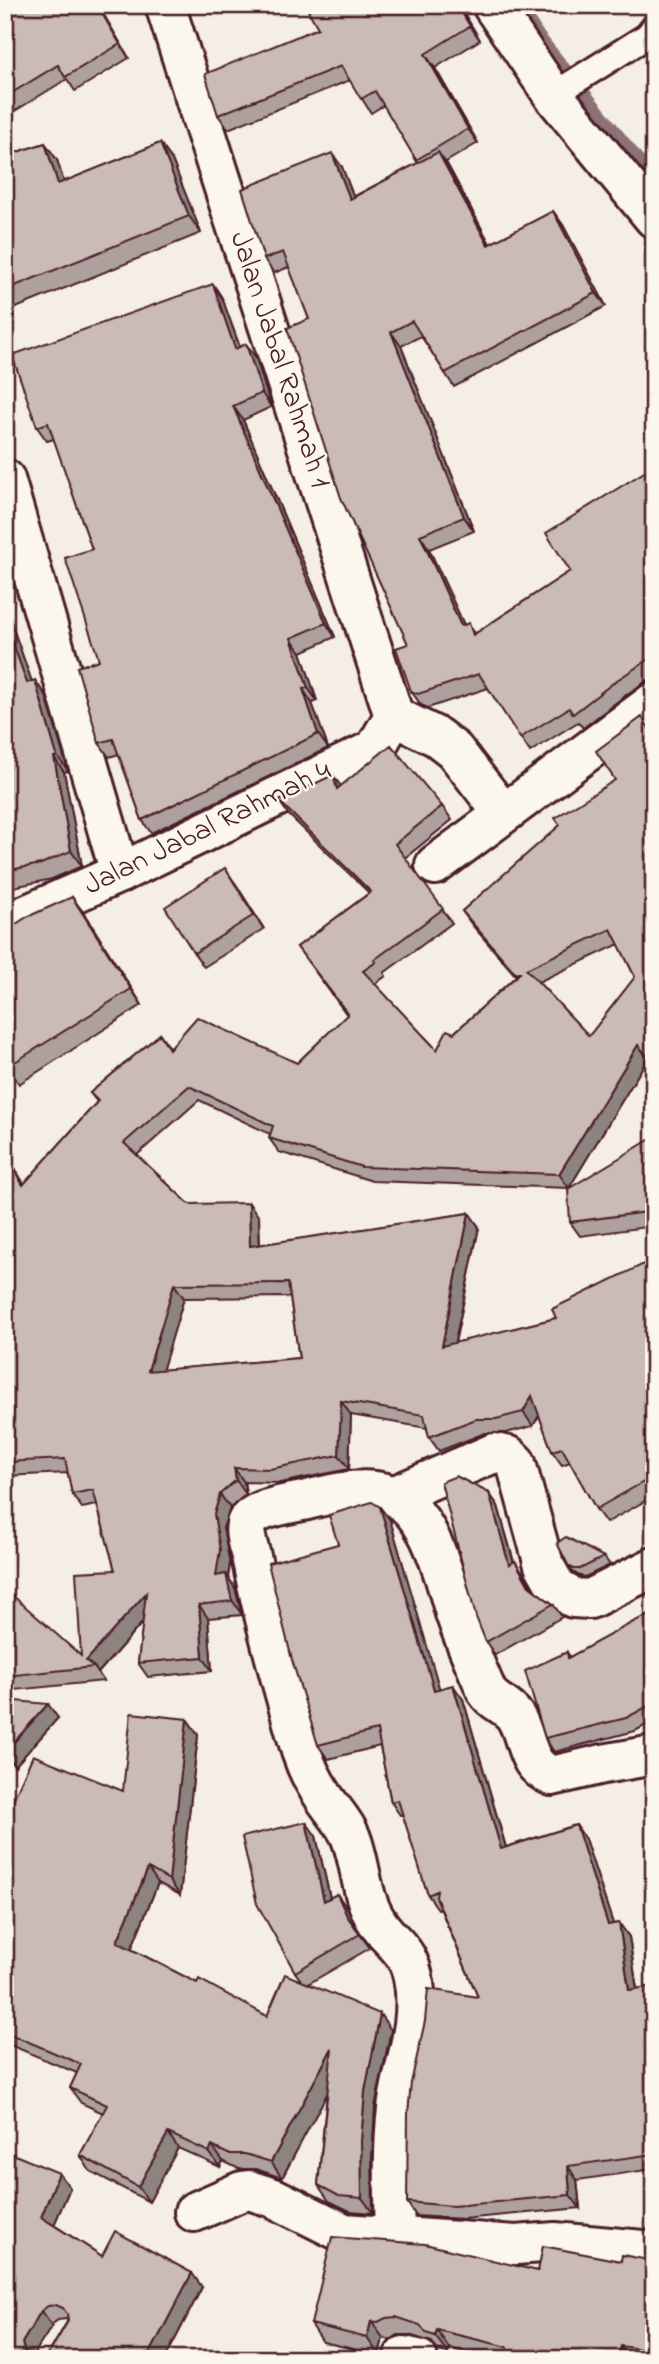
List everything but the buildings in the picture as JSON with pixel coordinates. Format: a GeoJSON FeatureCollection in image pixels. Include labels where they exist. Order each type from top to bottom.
{"type":"FeatureCollection","features":[{"type":"Feature","properties":{"kind":"street","name":"Jalan Jabal Rahmah 1"},"geometry":{"type":"LineString","coordinates":[[165,5],[394,716]]}},
{"type":"Feature","properties":{"kind":"street"},"geometry":{"type":"LineString","coordinates":[[492,5],[554,95],[654,218]]}},
{"type":"Feature","properties":{"kind":"street"},"geometry":{"type":"LineString","coordinates":[[5,479],[120,873]]}},
{"type":"Feature","properties":{"kind":"street"},"geometry":{"type":"LineString","coordinates":[[435,865],[654,702]]}},
{"type":"Feature","properties":{"kind":"street"},"geometry":{"type":"LineString","coordinates":[[394,716],[437,737],[454,750],[503,813]]}},
{"type":"Feature","properties":{"kind":"street","name":"Jalan Jabal Rahmah 4"},"geometry":{"type":"LineString","coordinates":[[5,924],[120,873],[375,749],[394,716]]}},
{"type":"Feature","properties":{"kind":"street"},"geometry":{"type":"LineString","coordinates":[[393,1496],[494,1452],[505,1454],[516,1463],[544,1565],[557,1588],[573,1598],[590,1599],[654,1567]]}},
{"type":"Feature","properties":{"kind":"street"},"geometry":{"type":"LineString","coordinates":[[395,2237],[393,2148],[402,2078],[414,2031],[414,1981],[405,1954],[376,1922],[347,1829],[307,1768],[257,1586],[246,1523],[254,1513],[338,1492],[376,1491],[393,1496],[415,1515],[436,1550],[456,1615],[487,1692],[494,1701],[514,1715],[536,1767],[552,1776],[654,1755]]}},
{"type":"Feature","properties":{"kind":"street"},"geometry":{"type":"LineString","coordinates":[[194,2212],[249,2190],[274,2198],[344,2233],[516,2245],[555,2242],[654,2251]]}},
{"type":"Feature","properties":{"kind":"lane"},"geometry":{"type":"LineString","coordinates":[[554,95],[648,36],[654,27]]}},
{"type":"Feature","properties":{"kind":"waterway"},"geometry":{"type":"LineString","coordinates":[[518,5],[538,37],[654,181]]}}]}
